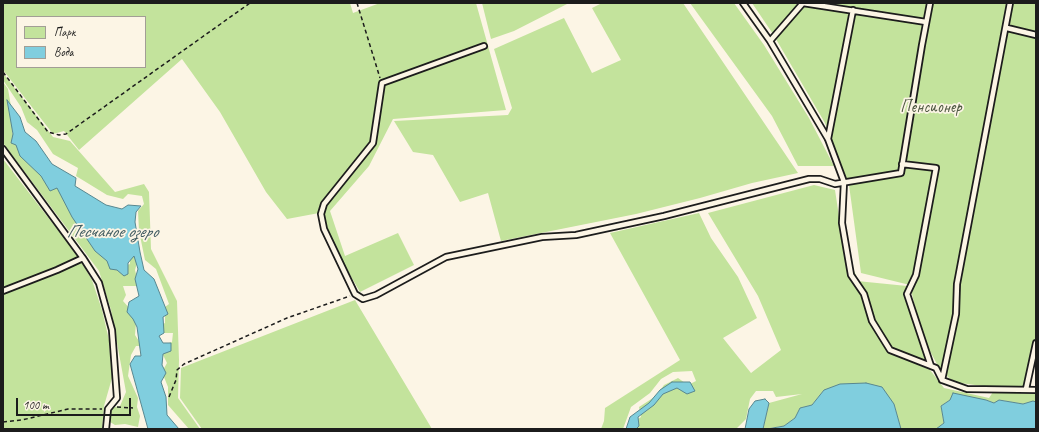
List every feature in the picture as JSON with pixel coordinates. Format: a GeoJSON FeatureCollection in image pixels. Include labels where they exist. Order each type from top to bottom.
{"type":"FeatureCollection","features":[{"type":"Feature","properties":{"kind":"lane"},"geometry":{"type":"LineString","coordinates":[[742,3],[770,41],[828,139],[844,182],[842,223],[851,275],[864,294],[872,321],[890,350],[936,368],[942,380],[967,389],[1036,390]]}},
{"type":"Feature","properties":{"kind":"lane"},"geometry":{"type":"LineString","coordinates":[[770,41],[803,3],[926,22]]}},
{"type":"Feature","properties":{"kind":"lane"},"geometry":{"type":"LineString","coordinates":[[484,46],[382,84],[373,143],[324,204],[321,214],[324,229],[355,294],[363,299],[376,294],[446,257],[542,237],[576,235],[664,216],[808,179],[820,179],[835,184],[901,173],[930,3]]}},
{"type":"Feature","properties":{"kind":"lane"},"geometry":{"type":"LineString","coordinates":[[942,380],[956,314],[957,284],[1007,28],[1010,3]]}},
{"type":"Feature","properties":{"kind":"lane"},"geometry":{"type":"LineString","coordinates":[[828,139],[853,10]]}},
{"type":"Feature","properties":{"kind":"lane"},"geometry":{"type":"LineString","coordinates":[[1007,28],[1036,35]]}},
{"type":"Feature","properties":{"kind":"lane"},"geometry":{"type":"LineString","coordinates":[[4,153],[83,258],[99,284],[112,330],[117,398],[108,408],[106,429]]}},
{"type":"Feature","properties":{"kind":"lane"},"geometry":{"type":"LineString","coordinates":[[902,164],[936,168],[916,275],[907,294],[931,366]]}},
{"type":"Feature","properties":{"kind":"lane"},"geometry":{"type":"LineString","coordinates":[[3,291],[83,258]]}},
{"type":"Feature","properties":{"kind":"lane"},"geometry":{"type":"LineString","coordinates":[[1026,389],[1036,343]]}},
{"type":"Feature","properties":{"kind":"path"},"geometry":{"type":"LineString","coordinates":[[3,72],[48,132],[59,135],[66,134],[250,3]]}},
{"type":"Feature","properties":{"kind":"path"},"geometry":{"type":"LineString","coordinates":[[356,3],[382,84]]}},
{"type":"Feature","properties":{"kind":"path"},"geometry":{"type":"LineString","coordinates":[[169,397],[176,380],[177,370],[184,364],[287,318],[355,294]]}},
{"type":"Feature","properties":{"kind":"path"},"geometry":{"type":"LineString","coordinates":[[3,422],[22,420],[68,409],[133,408]]}},
{"type":"Feature","properties":{"kind":"green space"},"geometry":{"type":"Polygon","coordinates":[[[3,3],[350,3],[353,13],[380,3],[476,3],[506,110],[393,119],[369,166],[330,211],[345,256],[398,233],[414,265],[360,292],[346,268],[319,213],[287,219],[266,192],[220,112],[182,59],[79,150],[64,131],[53,134],[3,70],[3,3]]]}},
{"type":"Feature","properties":{"kind":"green space"},"geometry":{"type":"Polygon","coordinates":[[[482,3],[569,3],[514,31],[491,39],[482,3]]]}},
{"type":"Feature","properties":{"kind":"green space"},"geometry":{"type":"Polygon","coordinates":[[[602,3],[683,3],[798,173],[752,183],[636,214],[501,241],[488,193],[460,202],[433,155],[413,152],[394,121],[508,115],[512,108],[494,49],[564,18],[592,73],[621,60],[592,8],[602,3]]]}},
{"type":"Feature","properties":{"kind":"green space"},"geometry":{"type":"Polygon","coordinates":[[[690,3],[734,3],[764,45],[809,118],[834,166],[798,166],[772,116],[690,3]]]}},
{"type":"Feature","properties":{"kind":"green space","name":"Пенсионер"},"geometry":{"type":"Polygon","coordinates":[[[752,3],[1036,3],[1036,351],[1026,392],[953,382],[939,368],[921,334],[910,285],[861,273],[849,185],[825,123],[773,34],[752,3]]]}},
{"type":"Feature","properties":{"kind":"green space"},"geometry":{"type":"Polygon","coordinates":[[[3,73],[53,137],[70,141],[115,192],[144,184],[149,192],[151,249],[177,301],[179,360],[178,398],[200,429],[189,429],[168,405],[168,387],[162,372],[167,363],[163,355],[165,344],[172,342],[173,333],[164,333],[160,326],[165,323],[165,307],[169,304],[156,269],[145,260],[139,231],[138,211],[144,204],[142,196],[128,194],[123,199],[107,195],[76,176],[78,168],[53,154],[37,130],[27,122],[21,107],[3,80],[3,73]]]}},
{"type":"Feature","properties":{"kind":"green space"},"geometry":{"type":"Polygon","coordinates":[[[3,82],[8,89],[14,124],[12,133],[17,136],[58,179],[125,266],[130,264],[130,253],[138,259],[135,270],[139,286],[123,286],[126,295],[123,301],[132,311],[136,323],[135,335],[142,346],[136,346],[131,355],[128,376],[138,398],[137,407],[140,416],[138,427],[125,424],[115,425],[110,422],[107,414],[111,408],[120,406],[126,392],[111,310],[99,271],[3,143],[3,82]]]}},
{"type":"Feature","properties":{"kind":"green space"},"geometry":{"type":"Polygon","coordinates":[[[3,159],[77,255],[92,280],[102,310],[109,340],[112,378],[104,406],[102,429],[3,429],[3,159]]]}},
{"type":"Feature","properties":{"kind":"green space"},"geometry":{"type":"Polygon","coordinates":[[[814,185],[835,190],[844,250],[856,275],[857,281],[907,286],[930,370],[944,388],[989,398],[993,392],[1036,394],[1036,402],[1033,401],[1023,404],[1000,400],[994,403],[986,400],[950,400],[941,406],[944,423],[936,429],[901,429],[894,404],[824,390],[812,405],[800,408],[795,418],[784,426],[763,429],[769,403],[802,394],[776,397],[773,391],[756,391],[750,399],[746,419],[736,429],[631,429],[633,422],[641,417],[639,407],[656,396],[664,385],[678,378],[688,385],[696,381],[692,371],[673,372],[661,379],[650,393],[631,407],[623,429],[601,429],[604,421],[605,408],[680,360],[610,233],[699,213],[711,238],[738,277],[757,318],[723,338],[751,373],[781,350],[758,296],[708,213],[814,185]]]}},
{"type":"Feature","properties":{"kind":"green space"},"geometry":{"type":"Polygon","coordinates":[[[355,300],[432,429],[202,429],[180,398],[181,368],[355,300]]]}},
{"type":"Feature","properties":{"kind":"water","name":"Песчаное озеро"},"geometry":{"type":"Polygon","coordinates":[[[7,100],[20,117],[25,132],[36,141],[52,164],[76,178],[75,186],[106,205],[122,209],[128,205],[141,206],[136,212],[135,222],[144,270],[154,279],[168,314],[163,317],[164,333],[159,336],[163,343],[171,343],[171,351],[163,354],[162,365],[166,373],[161,382],[166,397],[167,415],[179,429],[148,429],[130,364],[135,356],[141,356],[137,327],[127,312],[129,302],[139,296],[135,279],[138,269],[134,256],[128,263],[128,274],[124,276],[117,270],[110,269],[107,261],[95,251],[72,217],[57,188],[50,191],[41,176],[20,156],[16,145],[11,143],[13,134],[7,100]]]}},
{"type":"Feature","properties":{"kind":"water"},"geometry":{"type":"Polygon","coordinates":[[[672,382],[690,382],[695,391],[687,394],[677,388],[663,394],[654,405],[638,417],[639,426],[636,429],[626,429],[630,417],[649,403],[660,390],[672,382]]]}},
{"type":"Feature","properties":{"kind":"water"},"geometry":{"type":"Polygon","coordinates":[[[866,383],[882,387],[894,404],[901,429],[767,429],[784,426],[795,418],[800,408],[812,405],[824,390],[840,384],[866,383]]]}},
{"type":"Feature","properties":{"kind":"water"},"geometry":{"type":"Polygon","coordinates":[[[953,393],[994,403],[999,400],[1023,404],[1033,401],[1036,402],[1036,429],[936,429],[944,423],[941,406],[950,400],[953,393]]]}},
{"type":"Feature","properties":{"kind":"water"},"geometry":{"type":"Polygon","coordinates":[[[765,399],[769,403],[763,429],[745,429],[749,409],[755,401],[765,399]]]}}]}
